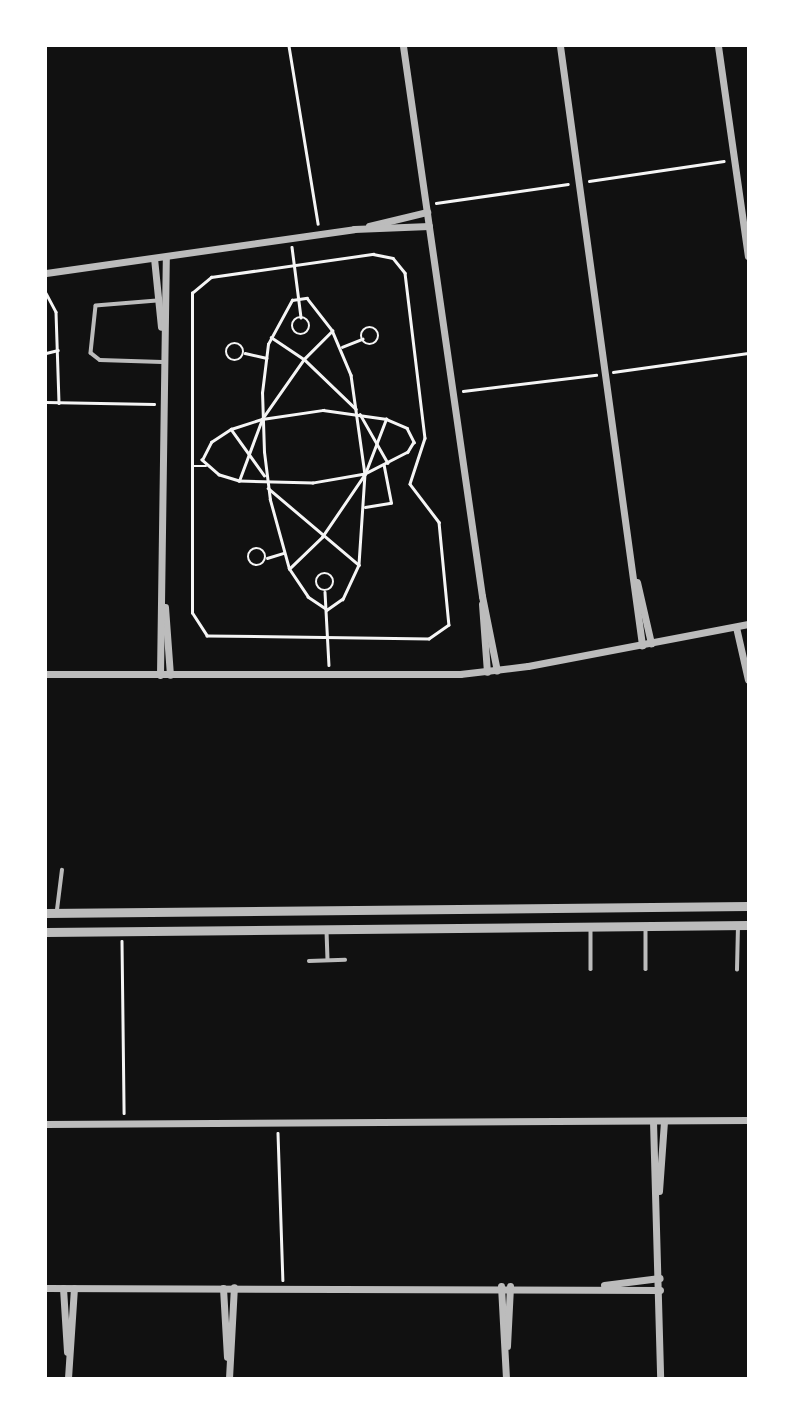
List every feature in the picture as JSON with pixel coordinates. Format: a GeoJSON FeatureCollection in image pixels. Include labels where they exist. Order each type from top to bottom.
{"type":"FeatureCollection","features":[{"type":"Feature","properties":{"kind":"street"},"geometry":{"type":"LineString","coordinates":[[403,46],[482,596],[497,671]]}},
{"type":"Feature","properties":{"kind":"street"},"geometry":{"type":"LineString","coordinates":[[559,46],[642,645]]}},
{"type":"Feature","properties":{"kind":"street"},"geometry":{"type":"LineString","coordinates":[[718,46],[748,256]]}},
{"type":"Feature","properties":{"kind":"street"},"geometry":{"type":"LineString","coordinates":[[46,274],[355,229],[427,212]]}},
{"type":"Feature","properties":{"kind":"street"},"geometry":{"type":"LineString","coordinates":[[355,229],[429,226]]}},
{"type":"Feature","properties":{"kind":"street"},"geometry":{"type":"LineString","coordinates":[[160,675],[163,596],[162,334],[166,257]]}},
{"type":"Feature","properties":{"kind":"street"},"geometry":{"type":"LineString","coordinates":[[154,258],[162,334]]}},
{"type":"Feature","properties":{"kind":"street"},"geometry":{"type":"LineString","coordinates":[[634,575],[651,643]]}},
{"type":"Feature","properties":{"kind":"street"},"geometry":{"type":"LineString","coordinates":[[163,596],[170,675]]}},
{"type":"Feature","properties":{"kind":"street"},"geometry":{"type":"LineString","coordinates":[[482,596],[487,672]]}},
{"type":"Feature","properties":{"kind":"street"},"geometry":{"type":"LineString","coordinates":[[46,674],[330,676],[487,672],[748,625]]}},
{"type":"Feature","properties":{"kind":"street"},"geometry":{"type":"LineString","coordinates":[[736,627],[748,680]]}},
{"type":"Feature","properties":{"kind":"street"},"geometry":{"type":"LineString","coordinates":[[46,913],[748,906]]}},
{"type":"Feature","properties":{"kind":"street"},"geometry":{"type":"LineString","coordinates":[[46,932],[327,927],[743,925]]}},
{"type":"Feature","properties":{"kind":"street"},"geometry":{"type":"LineString","coordinates":[[46,1124],[748,1120]]}},
{"type":"Feature","properties":{"kind":"street"},"geometry":{"type":"LineString","coordinates":[[653,1121],[658,1195],[660,1378]]}},
{"type":"Feature","properties":{"kind":"street"},"geometry":{"type":"LineString","coordinates":[[658,1195],[664,1121]]}},
{"type":"Feature","properties":{"kind":"street"},"geometry":{"type":"LineString","coordinates":[[600,1286],[660,1278]]}},
{"type":"Feature","properties":{"kind":"street"},"geometry":{"type":"LineString","coordinates":[[500,1286],[506,1350]]}},
{"type":"Feature","properties":{"kind":"street"},"geometry":{"type":"LineString","coordinates":[[506,1378],[510,1286]]}},
{"type":"Feature","properties":{"kind":"street"},"geometry":{"type":"LineString","coordinates":[[46,1288],[600,1286],[660,1290]]}},
{"type":"Feature","properties":{"kind":"street"},"geometry":{"type":"LineString","coordinates":[[223,1287],[229,1364]]}},
{"type":"Feature","properties":{"kind":"street"},"geometry":{"type":"LineString","coordinates":[[229,1378],[234,1287]]}},
{"type":"Feature","properties":{"kind":"street"},"geometry":{"type":"LineString","coordinates":[[63,1288],[68,1378]]}},
{"type":"Feature","properties":{"kind":"street"},"geometry":{"type":"LineString","coordinates":[[68,1360],[74,1288]]}},
{"type":"Feature","properties":{"kind":"lane"},"geometry":{"type":"LineString","coordinates":[[157,301],[96,306],[91,353],[100,360],[162,362]]}},
{"type":"Feature","properties":{"kind":"lane"},"geometry":{"type":"LineString","coordinates":[[57,912],[62,870]]}},
{"type":"Feature","properties":{"kind":"lane"},"geometry":{"type":"LineString","coordinates":[[591,925],[591,969]]}},
{"type":"Feature","properties":{"kind":"lane"},"geometry":{"type":"LineString","coordinates":[[646,925],[646,969]]}},
{"type":"Feature","properties":{"kind":"lane"},"geometry":{"type":"LineString","coordinates":[[737,970],[743,925]]}},
{"type":"Feature","properties":{"kind":"lane"},"geometry":{"type":"LineString","coordinates":[[327,927],[328,960]]}},
{"type":"Feature","properties":{"kind":"lane"},"geometry":{"type":"LineString","coordinates":[[309,961],[345,960]]}},
{"type":"Feature","properties":{"kind":"path"},"geometry":{"type":"LineString","coordinates":[[289,46],[319,234]]}},
{"type":"Feature","properties":{"kind":"path"},"geometry":{"type":"LineString","coordinates":[[291,239],[301,317],[292,328],[301,335],[308,332],[310,324],[301,317]]}},
{"type":"Feature","properties":{"kind":"path"},"geometry":{"type":"LineString","coordinates":[[383,254],[393,258],[405,273],[425,438],[410,484],[439,522],[451,617],[444,632],[429,639],[328,641],[216,639],[199,631],[192,613],[191,466],[192,293],[211,277],[383,254]]}},
{"type":"Feature","properties":{"kind":"path"},"geometry":{"type":"LineString","coordinates":[[46,293],[56,312],[59,403]]}},
{"type":"Feature","properties":{"kind":"path"},"geometry":{"type":"LineString","coordinates":[[299,298],[316,305],[341,347],[358,411],[365,474],[365,507],[359,565],[343,599],[327,610]]}},
{"type":"Feature","properties":{"kind":"path"},"geometry":{"type":"LineString","coordinates":[[299,298],[282,313],[271,337],[266,358],[262,419],[266,477],[289,569],[308,597],[327,610]]}},
{"type":"Feature","properties":{"kind":"path"},"geometry":{"type":"LineString","coordinates":[[365,328],[379,333],[371,345],[362,339],[365,328]]}},
{"type":"Feature","properties":{"kind":"path"},"geometry":{"type":"LineString","coordinates":[[239,481],[262,419],[304,359],[332,330]]}},
{"type":"Feature","properties":{"kind":"path"},"geometry":{"type":"LineString","coordinates":[[271,337],[304,359],[358,411],[378,443],[386,465],[391,503],[365,507]]}},
{"type":"Feature","properties":{"kind":"path"},"geometry":{"type":"LineString","coordinates":[[341,347],[362,339]]}},
{"type":"Feature","properties":{"kind":"path"},"geometry":{"type":"LineString","coordinates":[[244,353],[239,360],[230,360],[226,348],[237,342],[244,353],[266,358]]}},
{"type":"Feature","properties":{"kind":"path"},"geometry":{"type":"LineString","coordinates":[[46,353],[58,350]]}},
{"type":"Feature","properties":{"kind":"path"},"geometry":{"type":"LineString","coordinates":[[46,402],[162,404]]}},
{"type":"Feature","properties":{"kind":"path"},"geometry":{"type":"LineString","coordinates":[[191,466],[206,466],[239,481],[267,486],[365,474],[408,452],[414,442],[407,428],[386,419],[358,411],[324,410],[262,419],[232,429],[202,452],[206,466]]}},
{"type":"Feature","properties":{"kind":"path"},"geometry":{"type":"LineString","coordinates":[[289,569],[322,537],[365,474],[386,419]]}},
{"type":"Feature","properties":{"kind":"path"},"geometry":{"type":"LineString","coordinates":[[232,429],[266,477]]}},
{"type":"Feature","properties":{"kind":"path"},"geometry":{"type":"LineString","coordinates":[[267,486],[322,537],[359,565]]}},
{"type":"Feature","properties":{"kind":"path"},"geometry":{"type":"LineString","coordinates":[[267,558],[260,548],[249,554],[253,565],[262,565],[267,558],[284,553]]}},
{"type":"Feature","properties":{"kind":"path"},"geometry":{"type":"LineString","coordinates":[[325,592],[334,584],[327,573],[319,576],[316,583],[325,592],[330,676]]}},
{"type":"Feature","properties":{"kind":"path"},"geometry":{"type":"LineString","coordinates":[[122,932],[124,1124]]}},
{"type":"Feature","properties":{"kind":"path"},"geometry":{"type":"LineString","coordinates":[[278,1123],[284,1287]]}}]}
